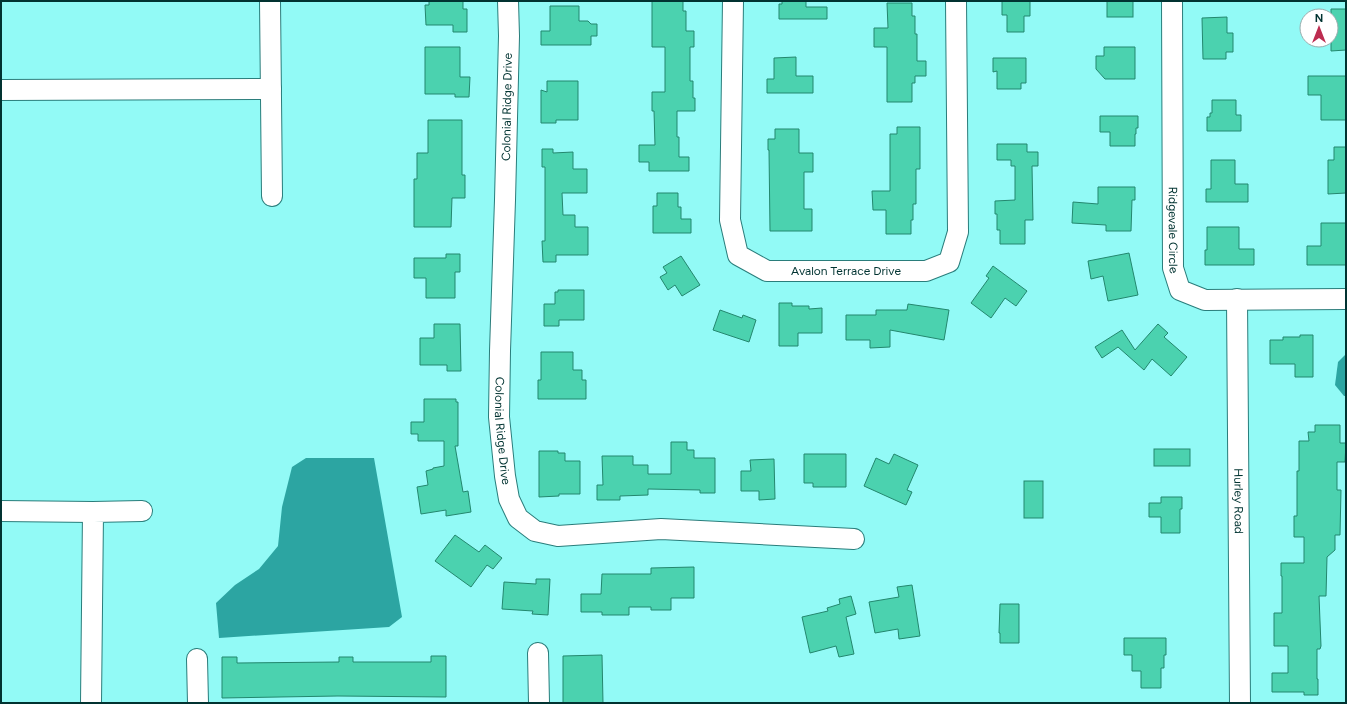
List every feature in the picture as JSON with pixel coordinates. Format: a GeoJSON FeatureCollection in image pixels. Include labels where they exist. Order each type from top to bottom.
{"type":"FeatureCollection","features":[{"type":"Feature","properties":{"kind":"street"},"geometry":{"type":"LineString","coordinates":[[270,1],[272,196]]}},
{"type":"Feature","properties":{"kind":"street","name":"Colonial Ridge Drive"},"geometry":{"type":"LineString","coordinates":[[508,1],[505,200],[499,418],[509,499],[518,518],[535,531],[558,536],[661,529],[854,539]]}},
{"type":"Feature","properties":{"kind":"street","name":"Avalon Terrace Drive"},"geometry":{"type":"LineString","coordinates":[[733,1],[730,220],[738,255],[767,271],[926,271],[949,262],[958,232],[956,1]]}},
{"type":"Feature","properties":{"kind":"street","name":"Ridgevale Circle"},"geometry":{"type":"LineString","coordinates":[[1172,1],[1173,268],[1180,290],[1205,300],[1346,299]]}},
{"type":"Feature","properties":{"kind":"street"},"geometry":{"type":"LineString","coordinates":[[1,90],[271,89]]}},
{"type":"Feature","properties":{"kind":"street","name":"Hurley Road"},"geometry":{"type":"LineString","coordinates":[[1237,299],[1240,703]]}},
{"type":"Feature","properties":{"kind":"street"},"geometry":{"type":"LineString","coordinates":[[1,511],[142,511]]}},
{"type":"Feature","properties":{"kind":"street"},"geometry":{"type":"LineString","coordinates":[[91,703],[93,512]]}},
{"type":"Feature","properties":{"kind":"street"},"geometry":{"type":"LineString","coordinates":[[538,653],[538,703]]}},
{"type":"Feature","properties":{"kind":"street"},"geometry":{"type":"LineString","coordinates":[[197,659],[198,703]]}},
{"type":"Feature","properties":{"kind":"water"},"geometry":{"type":"Polygon","coordinates":[[[1346,354],[1346,396],[1344,396],[1335,385],[1338,362],[1346,354]]]}},
{"type":"Feature","properties":{"kind":"water"},"geometry":{"type":"Polygon","coordinates":[[[306,458],[374,458],[402,617],[389,627],[219,638],[216,603],[235,585],[259,569],[278,546],[282,507],[292,467],[306,458]]]}},
{"type":"Feature","properties":{"kind":"building"},"geometry":{"type":"Polygon","coordinates":[[[429,1],[463,1],[463,9],[467,9],[467,32],[453,32],[453,25],[426,25],[425,5],[429,5],[429,1]]]}},
{"type":"Feature","properties":{"kind":"building"},"geometry":{"type":"Polygon","coordinates":[[[652,1],[683,1],[683,11],[686,11],[686,31],[694,31],[694,47],[690,47],[690,81],[693,81],[695,111],[677,111],[679,157],[689,157],[689,171],[649,171],[649,162],[639,162],[639,145],[655,145],[652,92],[665,92],[665,47],[652,47],[652,1]]]}},
{"type":"Feature","properties":{"kind":"building"},"geometry":{"type":"Polygon","coordinates":[[[782,1],[806,1],[806,7],[827,7],[827,19],[779,19],[779,4],[782,4],[782,1]]]}},
{"type":"Feature","properties":{"kind":"building"},"geometry":{"type":"Polygon","coordinates":[[[1002,1],[1030,1],[1030,16],[1024,16],[1024,32],[1007,32],[1007,15],[1002,15],[1002,1]]]}},
{"type":"Feature","properties":{"kind":"building"},"geometry":{"type":"Polygon","coordinates":[[[1107,1],[1133,1],[1133,17],[1107,17],[1107,1]]]}},
{"type":"Feature","properties":{"kind":"building"},"geometry":{"type":"Polygon","coordinates":[[[887,3],[912,3],[912,16],[915,16],[915,34],[917,34],[917,61],[926,61],[926,76],[915,76],[915,83],[912,83],[912,102],[887,102],[887,47],[874,47],[874,28],[888,28],[887,3]]]}},
{"type":"Feature","properties":{"kind":"building"},"geometry":{"type":"Polygon","coordinates":[[[550,6],[579,6],[579,21],[588,21],[591,24],[597,24],[597,36],[591,36],[591,45],[541,45],[541,31],[550,31],[550,6]]]}},
{"type":"Feature","properties":{"kind":"building"},"geometry":{"type":"Polygon","coordinates":[[[1339,9],[1346,9],[1346,50],[1331,51],[1331,48],[1339,48],[1339,9]]]}},
{"type":"Feature","properties":{"kind":"building"},"geometry":{"type":"Polygon","coordinates":[[[1227,17],[1227,33],[1233,33],[1233,52],[1226,52],[1226,59],[1203,59],[1202,18],[1227,17]]]}},
{"type":"Feature","properties":{"kind":"building"},"geometry":{"type":"Polygon","coordinates":[[[425,47],[460,47],[460,77],[470,77],[469,97],[455,97],[455,94],[425,94],[425,47]]]}},
{"type":"Feature","properties":{"kind":"building"},"geometry":{"type":"Polygon","coordinates":[[[1104,47],[1135,47],[1135,79],[1105,79],[1096,69],[1096,56],[1104,56],[1104,47]]]}},
{"type":"Feature","properties":{"kind":"building"},"geometry":{"type":"Polygon","coordinates":[[[796,57],[796,76],[813,76],[813,93],[767,93],[767,79],[774,79],[774,58],[796,57]]]}},
{"type":"Feature","properties":{"kind":"building"},"geometry":{"type":"Polygon","coordinates":[[[993,58],[1026,58],[1026,83],[1021,83],[1021,89],[997,89],[997,71],[993,72],[993,58]]]}},
{"type":"Feature","properties":{"kind":"building"},"geometry":{"type":"Polygon","coordinates":[[[1308,76],[1346,76],[1346,120],[1321,120],[1321,95],[1308,95],[1308,76]]]}},
{"type":"Feature","properties":{"kind":"building"},"geometry":{"type":"Polygon","coordinates":[[[547,81],[578,81],[578,120],[556,120],[556,123],[541,123],[541,90],[547,92],[547,81]]]}},
{"type":"Feature","properties":{"kind":"building"},"geometry":{"type":"Polygon","coordinates":[[[1212,100],[1236,100],[1236,115],[1241,115],[1241,131],[1207,131],[1207,117],[1210,117],[1210,113],[1212,113],[1212,100]]]}},
{"type":"Feature","properties":{"kind":"building"},"geometry":{"type":"Polygon","coordinates":[[[1100,116],[1138,116],[1135,146],[1110,146],[1110,132],[1100,132],[1100,116]]]}},
{"type":"Feature","properties":{"kind":"building"},"geometry":{"type":"Polygon","coordinates":[[[428,120],[462,120],[462,175],[465,175],[465,198],[452,198],[451,227],[414,227],[414,179],[417,179],[417,153],[428,153],[428,120]]]}},
{"type":"Feature","properties":{"kind":"building"},"geometry":{"type":"Polygon","coordinates":[[[897,127],[920,127],[920,169],[916,169],[916,204],[913,204],[911,234],[886,234],[886,210],[873,210],[872,191],[890,191],[890,134],[897,134],[897,127]]]}},
{"type":"Feature","properties":{"kind":"building"},"geometry":{"type":"Polygon","coordinates":[[[775,129],[799,129],[799,153],[813,153],[813,172],[804,172],[804,209],[812,209],[812,231],[770,231],[768,139],[775,139],[775,129]]]}},
{"type":"Feature","properties":{"kind":"building"},"geometry":{"type":"Polygon","coordinates":[[[997,144],[1027,144],[1027,152],[1038,152],[1038,166],[1032,166],[1033,220],[1025,220],[1025,244],[1000,244],[1000,230],[997,230],[995,201],[1015,200],[1015,166],[1011,166],[1011,160],[997,160],[997,144]]]}},
{"type":"Feature","properties":{"kind":"building"},"geometry":{"type":"Polygon","coordinates":[[[1334,147],[1346,147],[1346,193],[1328,194],[1328,160],[1334,160],[1334,147]]]}},
{"type":"Feature","properties":{"kind":"building"},"geometry":{"type":"Polygon","coordinates":[[[542,149],[553,149],[553,153],[573,152],[573,169],[587,169],[587,193],[562,193],[563,215],[575,215],[575,227],[588,227],[588,255],[556,255],[556,262],[543,262],[542,241],[545,241],[545,167],[542,167],[542,149]]]}},
{"type":"Feature","properties":{"kind":"building"},"geometry":{"type":"Polygon","coordinates":[[[1211,160],[1235,160],[1235,184],[1248,184],[1248,202],[1206,202],[1206,189],[1211,189],[1211,160]]]}},
{"type":"Feature","properties":{"kind":"building"},"geometry":{"type":"Polygon","coordinates":[[[1098,187],[1135,187],[1135,200],[1132,200],[1131,231],[1106,231],[1106,225],[1072,223],[1073,202],[1098,204],[1098,187]]]}},
{"type":"Feature","properties":{"kind":"building"},"geometry":{"type":"Polygon","coordinates":[[[657,193],[678,193],[678,207],[681,207],[681,219],[691,219],[691,233],[653,233],[653,206],[657,206],[657,193]]]}},
{"type":"Feature","properties":{"kind":"building"},"geometry":{"type":"Polygon","coordinates":[[[1321,223],[1346,223],[1346,265],[1307,265],[1307,246],[1321,246],[1321,223]]]}},
{"type":"Feature","properties":{"kind":"building"},"geometry":{"type":"Polygon","coordinates":[[[1207,227],[1239,227],[1239,249],[1254,249],[1254,265],[1205,265],[1205,250],[1207,250],[1207,227]]]}},
{"type":"Feature","properties":{"kind":"building"},"geometry":{"type":"Polygon","coordinates":[[[1129,253],[1138,295],[1108,301],[1103,276],[1091,279],[1088,261],[1129,253]]]}},
{"type":"Feature","properties":{"kind":"building"},"geometry":{"type":"Polygon","coordinates":[[[446,254],[460,254],[460,272],[455,272],[455,298],[426,298],[426,278],[414,278],[414,258],[446,258],[446,254]]]}},
{"type":"Feature","properties":{"kind":"building"},"geometry":{"type":"Polygon","coordinates":[[[681,256],[700,285],[682,296],[675,285],[668,290],[660,277],[667,273],[663,267],[681,256]]]}},
{"type":"Feature","properties":{"kind":"building"},"geometry":{"type":"Polygon","coordinates":[[[993,266],[1027,291],[1016,306],[1005,298],[991,318],[971,303],[989,278],[986,276],[993,266]]]}},
{"type":"Feature","properties":{"kind":"building"},"geometry":{"type":"Polygon","coordinates":[[[558,290],[584,290],[584,320],[559,320],[559,326],[544,326],[544,304],[555,304],[555,292],[558,292],[558,290]]]}},
{"type":"Feature","properties":{"kind":"building"},"geometry":{"type":"Polygon","coordinates":[[[779,303],[792,303],[792,306],[809,306],[809,309],[822,308],[822,333],[798,333],[798,346],[779,346],[779,303]]]}},
{"type":"Feature","properties":{"kind":"building"},"geometry":{"type":"Polygon","coordinates":[[[908,304],[949,310],[944,340],[890,330],[890,347],[870,348],[870,340],[846,340],[846,315],[876,315],[876,310],[907,310],[908,304]]]}},
{"type":"Feature","properties":{"kind":"building"},"geometry":{"type":"Polygon","coordinates":[[[720,310],[742,318],[743,315],[756,320],[749,342],[713,330],[720,310]]]}},
{"type":"Feature","properties":{"kind":"building"},"geometry":{"type":"Polygon","coordinates":[[[434,324],[460,324],[461,371],[447,371],[447,365],[420,365],[420,338],[434,338],[434,324]]]}},
{"type":"Feature","properties":{"kind":"building"},"geometry":{"type":"Polygon","coordinates":[[[1158,324],[1168,333],[1164,337],[1187,357],[1171,376],[1152,359],[1144,370],[1118,347],[1102,358],[1095,347],[1122,330],[1135,350],[1158,324]]]}},
{"type":"Feature","properties":{"kind":"building"},"geometry":{"type":"Polygon","coordinates":[[[1300,335],[1313,335],[1313,377],[1295,377],[1295,364],[1270,364],[1270,340],[1283,340],[1283,337],[1300,337],[1300,335]]]}},
{"type":"Feature","properties":{"kind":"building"},"geometry":{"type":"Polygon","coordinates":[[[541,352],[573,352],[573,370],[582,370],[582,380],[586,380],[586,399],[538,399],[538,380],[541,380],[541,352]]]}},
{"type":"Feature","properties":{"kind":"building"},"geometry":{"type":"Polygon","coordinates":[[[424,399],[456,399],[456,402],[458,402],[458,446],[455,446],[463,492],[468,491],[471,512],[446,516],[446,510],[421,514],[417,487],[428,485],[426,471],[444,466],[444,441],[418,441],[418,434],[411,434],[411,422],[424,422],[424,399]]]}},
{"type":"Feature","properties":{"kind":"building"},"geometry":{"type":"Polygon","coordinates":[[[1315,425],[1340,425],[1340,443],[1346,443],[1345,462],[1337,462],[1337,490],[1341,490],[1340,535],[1335,535],[1335,550],[1327,557],[1326,596],[1319,596],[1321,646],[1320,649],[1317,649],[1318,695],[1304,695],[1304,692],[1272,692],[1272,673],[1288,673],[1288,646],[1274,646],[1274,613],[1282,613],[1281,563],[1304,563],[1304,537],[1294,537],[1294,516],[1297,516],[1299,441],[1309,441],[1308,432],[1315,432],[1315,425]]]}},
{"type":"Feature","properties":{"kind":"building"},"geometry":{"type":"Polygon","coordinates":[[[671,442],[687,442],[687,450],[694,450],[694,458],[715,458],[715,493],[700,493],[700,490],[648,489],[648,495],[620,496],[620,500],[597,500],[597,485],[603,485],[602,456],[633,456],[633,465],[648,465],[648,474],[671,474],[671,442]]]}},
{"type":"Feature","properties":{"kind":"building"},"geometry":{"type":"Polygon","coordinates":[[[1154,449],[1190,449],[1190,466],[1154,466],[1154,449]]]}},
{"type":"Feature","properties":{"kind":"building"},"geometry":{"type":"Polygon","coordinates":[[[539,451],[558,451],[558,453],[565,453],[565,461],[580,461],[580,494],[559,494],[559,496],[539,497],[539,451]]]}},
{"type":"Feature","properties":{"kind":"building"},"geometry":{"type":"Polygon","coordinates":[[[804,454],[846,454],[846,487],[813,487],[813,483],[804,483],[804,454]]]}},
{"type":"Feature","properties":{"kind":"building"},"geometry":{"type":"Polygon","coordinates":[[[894,454],[918,465],[907,490],[912,492],[906,505],[864,486],[876,458],[889,464],[894,454]]]}},
{"type":"Feature","properties":{"kind":"building"},"geometry":{"type":"Polygon","coordinates":[[[774,459],[775,499],[759,500],[759,491],[741,491],[741,471],[751,471],[750,460],[774,459]]]}},
{"type":"Feature","properties":{"kind":"building"},"geometry":{"type":"Polygon","coordinates":[[[1024,481],[1043,481],[1043,518],[1024,518],[1024,481]]]}},
{"type":"Feature","properties":{"kind":"building"},"geometry":{"type":"Polygon","coordinates":[[[1161,497],[1182,497],[1182,509],[1180,509],[1180,533],[1161,533],[1161,517],[1149,517],[1149,503],[1161,503],[1161,497]]]}},
{"type":"Feature","properties":{"kind":"building"},"geometry":{"type":"Polygon","coordinates":[[[455,535],[479,552],[485,545],[502,558],[493,569],[487,565],[471,587],[435,561],[455,535]]]}},
{"type":"Feature","properties":{"kind":"building"},"geometry":{"type":"Polygon","coordinates":[[[694,567],[694,598],[671,598],[671,610],[651,610],[651,607],[629,607],[629,615],[602,615],[602,612],[581,612],[581,594],[601,594],[602,574],[651,574],[651,568],[694,567]]]}},
{"type":"Feature","properties":{"kind":"building"},"geometry":{"type":"Polygon","coordinates":[[[536,579],[550,579],[548,615],[532,614],[533,611],[502,609],[504,582],[536,584],[536,579]]]}},
{"type":"Feature","properties":{"kind":"building"},"geometry":{"type":"Polygon","coordinates":[[[912,585],[920,636],[899,639],[898,629],[875,633],[869,602],[899,597],[897,587],[912,585]]]}},
{"type":"Feature","properties":{"kind":"building"},"geometry":{"type":"Polygon","coordinates":[[[851,596],[856,614],[846,617],[854,654],[839,657],[836,646],[810,653],[802,617],[828,611],[827,608],[840,604],[839,599],[851,596]]]}},
{"type":"Feature","properties":{"kind":"building"},"geometry":{"type":"Polygon","coordinates":[[[1000,604],[1019,604],[1019,643],[1000,643],[1000,604]]]}},
{"type":"Feature","properties":{"kind":"building"},"geometry":{"type":"Polygon","coordinates":[[[1124,638],[1166,638],[1164,668],[1161,668],[1161,688],[1141,688],[1141,671],[1132,671],[1132,655],[1124,655],[1124,638]]]}},
{"type":"Feature","properties":{"kind":"building"},"geometry":{"type":"Polygon","coordinates":[[[602,655],[603,703],[563,703],[563,656],[602,655]]]}},
{"type":"Feature","properties":{"kind":"building"},"geometry":{"type":"Polygon","coordinates":[[[431,656],[446,656],[446,697],[338,696],[222,698],[222,657],[237,657],[237,663],[339,662],[339,657],[353,657],[353,662],[431,662],[431,656]]]}}]}
